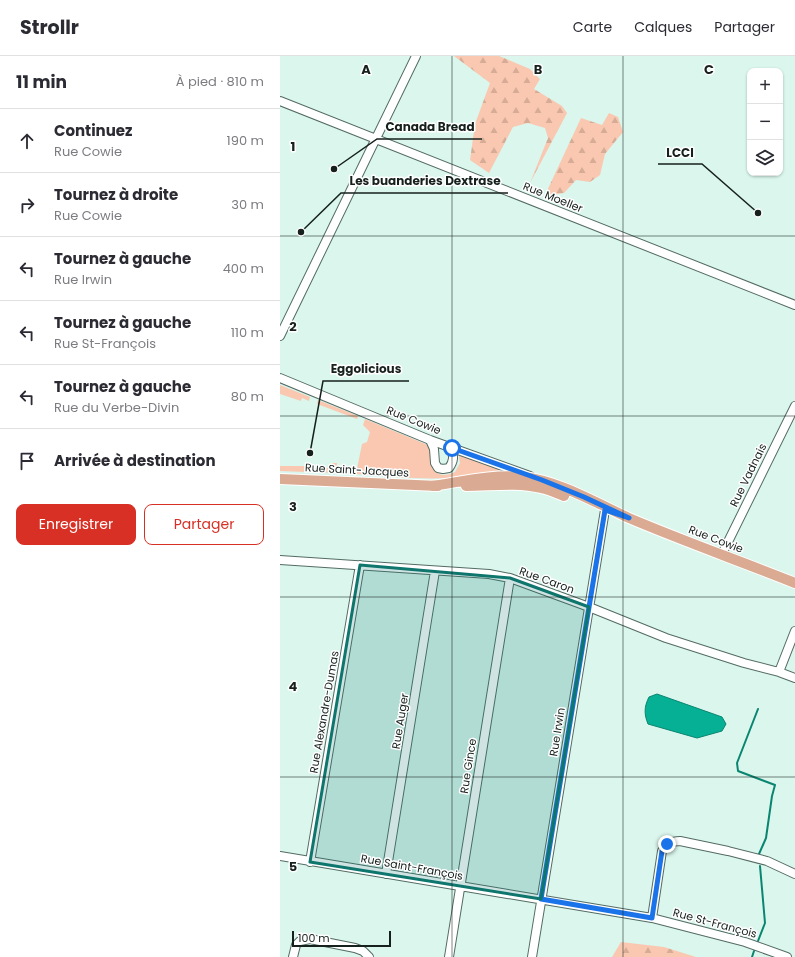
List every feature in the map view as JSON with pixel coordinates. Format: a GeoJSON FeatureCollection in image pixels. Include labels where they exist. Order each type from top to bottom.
{"type":"FeatureCollection","features":[{"type":"Feature","properties":{"kind":"main road","name":"Rue Saint-Jacques"},"geometry":{"type":"LineString","coordinates":[[432,486],[498,476],[542,480]]}},
{"type":"Feature","properties":{"kind":"main road","name":"Rue Saint-Jacques"},"geometry":{"type":"LineString","coordinates":[[280,478],[432,486],[527,485],[542,488],[605,510]]}},
{"type":"Feature","properties":{"kind":"main road","name":"Rue Cowie"},"geometry":{"type":"LineString","coordinates":[[542,480],[584,497],[629,518]]}},
{"type":"Feature","properties":{"kind":"main road","name":"Rue Cowie"},"geometry":{"type":"LineString","coordinates":[[605,510],[795,583]]}},
{"type":"Feature","properties":{"kind":"street"},"geometry":{"type":"LineString","coordinates":[[280,336],[416,56]]}},
{"type":"Feature","properties":{"kind":"street","name":"Rue Moeller"},"geometry":{"type":"LineString","coordinates":[[280,101],[795,305]]}},
{"type":"Feature","properties":{"kind":"street","name":"Rue Cowie"},"geometry":{"type":"LineString","coordinates":[[280,378],[430,440],[542,480]]}},
{"type":"Feature","properties":{"kind":"street","name":"Rue Vadnais"},"geometry":{"type":"LineString","coordinates":[[722,554],[795,406]]}},
{"type":"Feature","properties":{"kind":"street"},"geometry":{"type":"LineString","coordinates":[[430,440],[434,449],[435,463],[438,468],[449,468],[453,462],[454,454],[452,448]]}},
{"type":"Feature","properties":{"kind":"street","name":"Rue Irwin"},"geometry":{"type":"LineString","coordinates":[[532,957],[605,510]]}},
{"type":"Feature","properties":{"kind":"street","name":"Rue Caron"},"geometry":{"type":"LineString","coordinates":[[280,560],[489,574],[510,578],[589,607],[666,638],[795,678]]}},
{"type":"Feature","properties":{"kind":"street","name":"Rue Alexandre-Dumas"},"geometry":{"type":"LineString","coordinates":[[310,862],[360,565]]}},
{"type":"Feature","properties":{"kind":"street","name":"Rue Auger"},"geometry":{"type":"LineString","coordinates":[[386,874],[435,571]]}},
{"type":"Feature","properties":{"kind":"street","name":"Rue Gince"},"geometry":{"type":"LineString","coordinates":[[449,957],[510,578]]}},
{"type":"Feature","properties":{"kind":"street"},"geometry":{"type":"LineString","coordinates":[[779,672],[795,631]]}},
{"type":"Feature","properties":{"kind":"street"},"geometry":{"type":"LineString","coordinates":[[652,918],[662,851],[667,844],[673,841],[680,840],[728,850],[767,861],[795,874]]}},
{"type":"Feature","properties":{"kind":"street","name":"Rue Saint-François"},"geometry":{"type":"LineString","coordinates":[[280,856],[460,887],[541,899]]}},
{"type":"Feature","properties":{"kind":"street","name":"Rue St-François"},"geometry":{"type":"LineString","coordinates":[[541,899],[652,918],[745,942],[787,957]]}},
{"type":"Feature","properties":{"kind":"street"},"geometry":{"type":"LineString","coordinates":[[293,957],[296,945],[300,941],[310,940],[363,950],[369,957]]}},
{"type":"Feature","properties":{"kind":"highlighted area"},"geometry":{"type":"Polygon","coordinates":[[[360,565],[510,578],[589,607],[541,899],[310,862],[360,565]]]}},
{"type":"Feature","properties":{"kind":"green space"},"geometry":{"type":"Polygon","coordinates":[[[454,56],[499,56],[530,69],[540,79],[534,89],[562,106],[567,113],[530,183],[548,138],[545,128],[528,123],[513,127],[489,173],[470,160],[475,124],[490,83],[454,56]]]}},
{"type":"Feature","properties":{"kind":"green space"},"geometry":{"type":"Polygon","coordinates":[[[609,113],[618,117],[623,132],[605,154],[600,175],[590,182],[576,180],[564,193],[551,195],[546,193],[581,118],[602,125],[609,113]]]}},
{"type":"Feature","properties":{"kind":"green space"},"geometry":{"type":"Polygon","coordinates":[[[280,385],[310,397],[309,401],[302,398],[301,401],[280,394],[280,385]]]}},
{"type":"Feature","properties":{"kind":"green space"},"geometry":{"type":"Polygon","coordinates":[[[318,400],[358,416],[357,419],[317,404],[318,400]]]}},
{"type":"Feature","properties":{"kind":"green space"},"geometry":{"type":"Polygon","coordinates":[[[365,419],[428,445],[430,449],[432,466],[437,473],[444,475],[455,472],[460,463],[459,456],[462,454],[498,468],[499,471],[462,477],[432,479],[356,474],[362,444],[367,442],[370,432],[363,425],[365,419]]]}},
{"type":"Feature","properties":{"kind":"green space"},"geometry":{"type":"Polygon","coordinates":[[[332,463],[337,463],[336,473],[314,472],[314,468],[331,468],[332,463]]]}},
{"type":"Feature","properties":{"kind":"green space"},"geometry":{"type":"Polygon","coordinates":[[[280,466],[307,466],[306,472],[280,471],[280,466]]]}},
{"type":"Feature","properties":{"kind":"green space"},"geometry":{"type":"Polygon","coordinates":[[[621,942],[664,947],[696,957],[612,957],[621,942]]]}},
{"type":"Feature","properties":{"kind":"shaded area"},"geometry":{"type":"Polygon","coordinates":[[[657,694],[722,717],[726,724],[722,731],[697,738],[648,724],[645,714],[645,707],[649,697],[657,694]]]}},
{"type":"Feature","properties":{"kind":"waterway"},"geometry":{"type":"LineString","coordinates":[[758,709],[737,763],[738,771],[775,785],[766,838],[759,854]]}},
{"type":"Feature","properties":{"kind":"waterway"},"geometry":{"type":"LineString","coordinates":[[758,941],[765,923],[760,866]]}},
{"type":"Feature","properties":{"kind":"waterway"},"geometry":{"type":"LineString","coordinates":[[752,957],[754,951]]}},
{"type":"Feature","properties":{"kind":"place","name":"Canada Bread"},"geometry":{"type":"Point","coordinates":[334,169]}},
{"type":"Feature","properties":{"kind":"place","name":"LCCI"},"geometry":{"type":"Point","coordinates":[758,213]}},
{"type":"Feature","properties":{"kind":"place","name":"Les buanderies Dextrase"},"geometry":{"type":"Point","coordinates":[301,232]}},
{"type":"Feature","properties":{"kind":"place","name":"Eggolicious"},"geometry":{"type":"Point","coordinates":[310,453]}},
{"type":"Feature","properties":{"kind":"route"},"geometry":{"type":"LineString","coordinates":[[452,448],[525,473],[584,497],[629,518],[605,510],[541,899],[652,918],[662,851],[667,844]]}}]}
